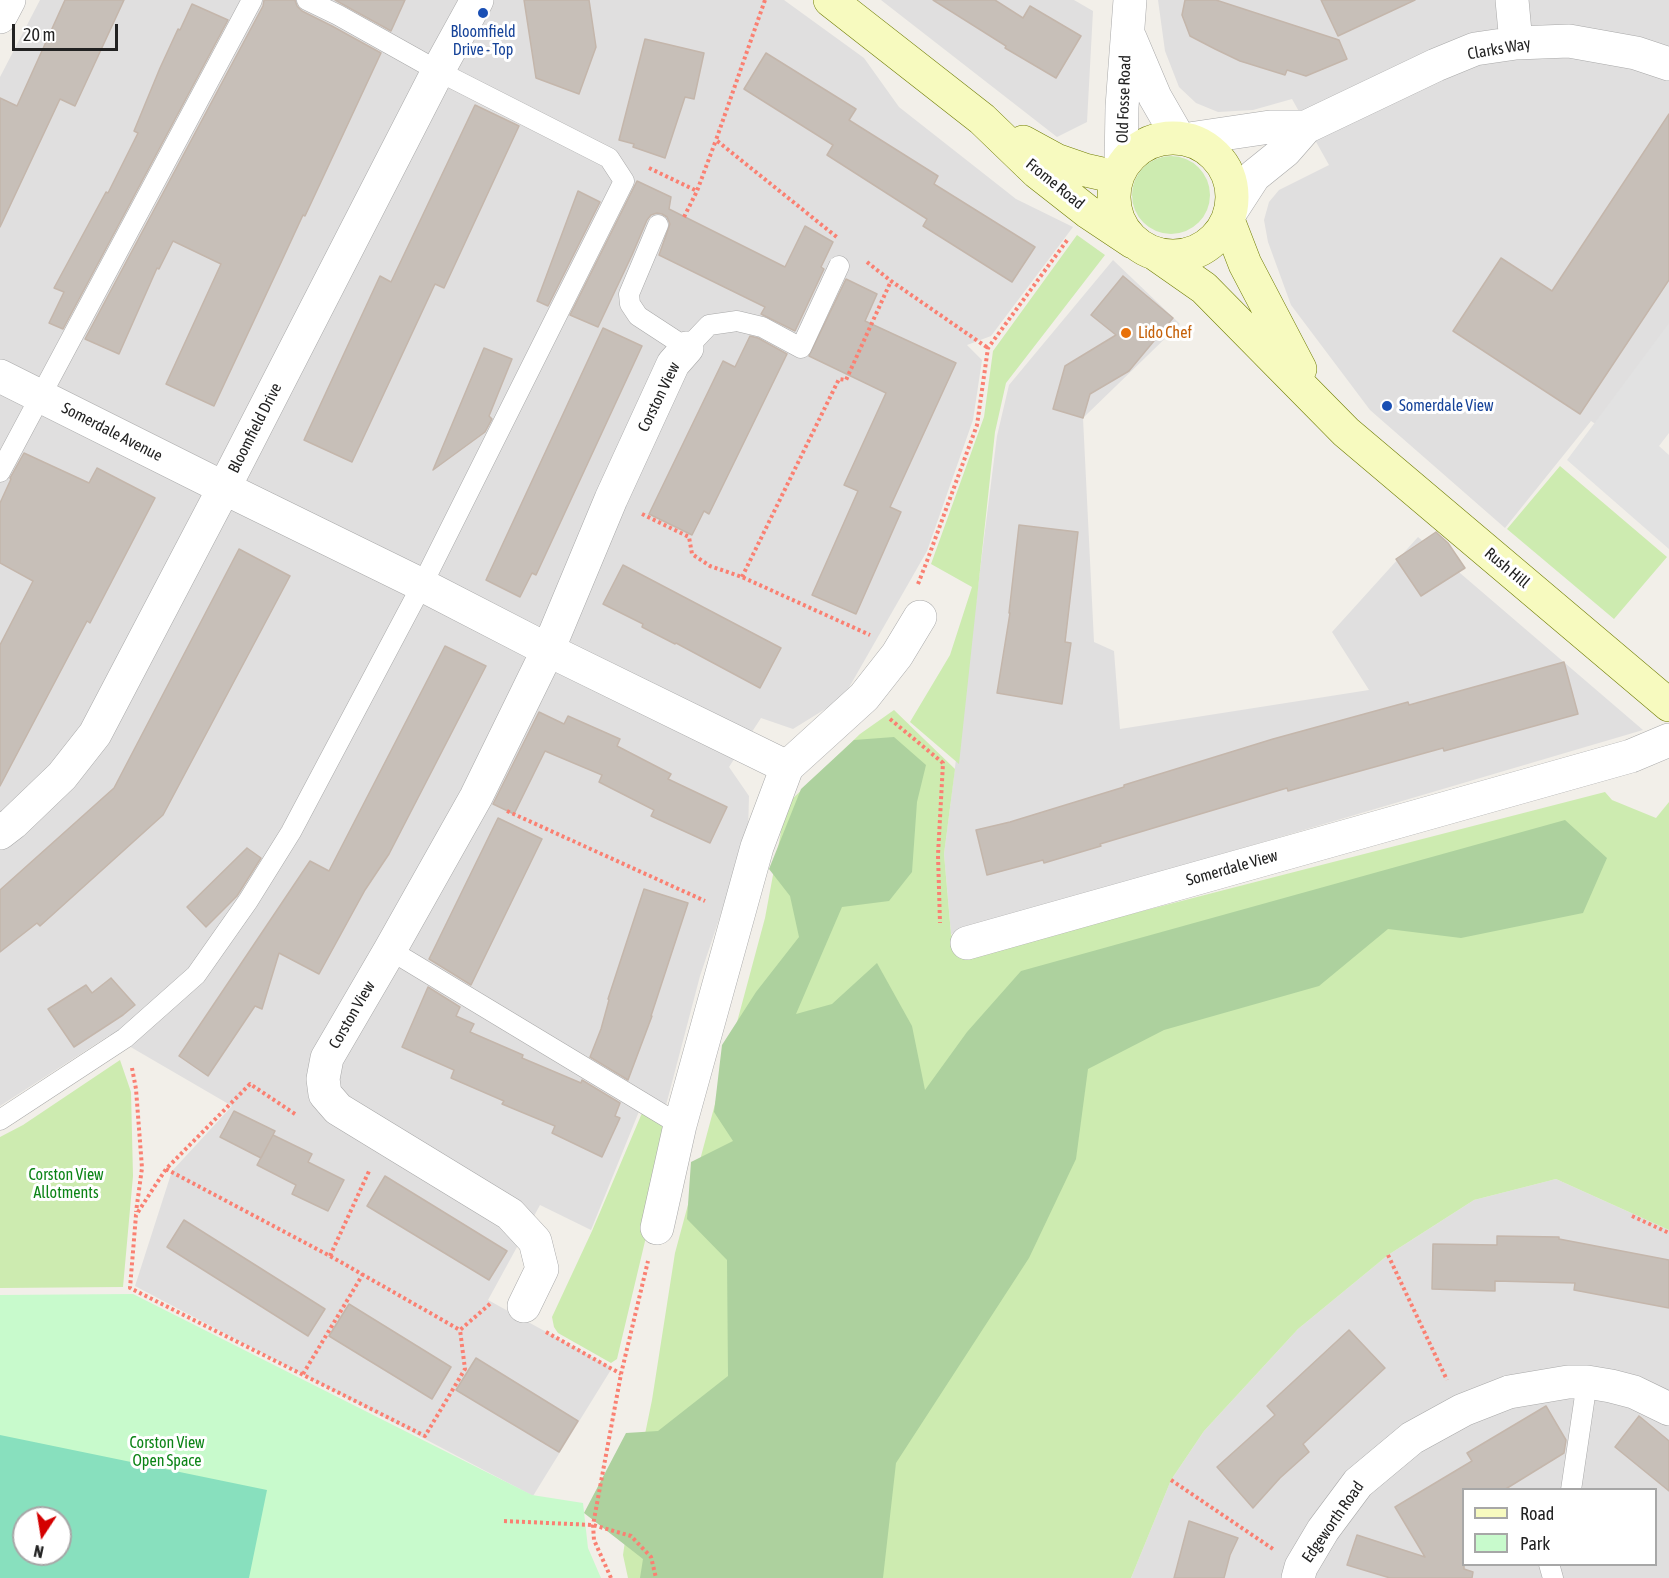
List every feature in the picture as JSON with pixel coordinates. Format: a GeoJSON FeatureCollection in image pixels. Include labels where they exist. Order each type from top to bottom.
{"type":"FeatureCollection","features":[{"type":"Feature","properties":{"kind":"street"},"geometry":{"type":"LineString","coordinates":[[0,17],[9,0]]}},
{"type":"Feature","properties":{"kind":"street","name":"Bloomfield Drive"},"geometry":{"type":"LineString","coordinates":[[0,833],[62,776],[95,734],[438,71],[477,0]]}},
{"type":"Feature","properties":{"kind":"street","name":"Frome Road"},"geometry":{"type":"LineString","coordinates":[[830,0],[982,119],[1037,172],[1088,212],[1143,248]]}},
{"type":"Feature","properties":{"kind":"street"},"geometry":{"type":"LineString","coordinates":[[1512,0],[1516,42]]}},
{"type":"Feature","properties":{"kind":"street","name":"Old Fosse Road"},"geometry":{"type":"LineString","coordinates":[[1128,15],[1155,97],[1183,138]]}},
{"type":"Feature","properties":{"kind":"street","name":"Old Fosse Road"},"geometry":{"type":"LineString","coordinates":[[1119,172],[1128,15]]}},
{"type":"Feature","properties":{"kind":"street","name":"Clarks Way"},"geometry":{"type":"LineString","coordinates":[[1229,216],[1254,176],[1285,151],[1306,127],[1436,65],[1475,50],[1516,42],[1569,40],[1635,53],[1669,64]]}},
{"type":"Feature","properties":{"kind":"street","name":"Frome Road"},"geometry":{"type":"LineString","coordinates":[[982,119],[1056,160],[1085,170],[1119,172]]}},
{"type":"Feature","properties":{"kind":"street","name":"Clarks Way"},"geometry":{"type":"LineString","coordinates":[[1183,138],[1270,127],[1306,127]]}},
{"type":"Feature","properties":{"kind":"street"},"geometry":{"type":"LineString","coordinates":[[1161,138],[1183,138],[1206,147],[1220,160],[1229,176],[1233,195],[1229,216],[1219,235],[1205,247],[1189,254],[1171,256],[1143,248],[1122,228],[1115,212],[1113,195],[1119,172],[1132,154],[1146,144],[1161,138]]}},
{"type":"Feature","properties":{"kind":"street","name":"Rush Hill"},"geometry":{"type":"LineString","coordinates":[[1229,216],[1245,264],[1295,363],[1346,432]]}},
{"type":"Feature","properties":{"kind":"street","name":"Rush Hill"},"geometry":{"type":"LineString","coordinates":[[1143,248],[1204,288],[1346,432],[1669,705]]}},
{"type":"Feature","properties":{"kind":"street","name":"Corston View"},"geometry":{"type":"LineString","coordinates":[[325,1094],[323,1079],[327,1058],[476,797],[548,650],[611,499],[673,364],[687,348]]}},
{"type":"Feature","properties":{"kind":"street","name":"Somerdale Avenue"},"geometry":{"type":"LineString","coordinates":[[0,376],[224,488]]}},
{"type":"Feature","properties":{"kind":"street"},"geometry":{"type":"LineString","coordinates":[[224,488],[787,767]]}},
{"type":"Feature","properties":{"kind":"street"},"geometry":{"type":"LineString","coordinates":[[657,1228],[680,1125],[757,847],[787,767],[864,697],[897,656],[920,617]]}},
{"type":"Feature","properties":{"kind":"street","name":"Somerdale View"},"geometry":{"type":"LineString","coordinates":[[954,935],[1631,756],[1669,740]]}},
{"type":"Feature","properties":{"kind":"street"},"geometry":{"type":"LineString","coordinates":[[325,1094],[338,1109],[510,1214],[536,1241],[542,1269],[519,1311]]}},
{"type":"Feature","properties":{"kind":"street","name":"Edgeworth Road"},"geometry":{"type":"LineString","coordinates":[[1299,1573],[1323,1530],[1358,1483],[1412,1438],[1463,1410],[1509,1392],[1568,1382],[1587,1382],[1634,1392],[1669,1409]]}},
{"type":"Feature","properties":{"kind":"lane"},"geometry":{"type":"LineString","coordinates":[[0,472],[252,0]]}},
{"type":"Feature","properties":{"kind":"lane"},"geometry":{"type":"LineString","coordinates":[[0,1120],[125,1038],[196,975],[248,901],[291,832],[422,585],[624,180],[609,158],[438,71],[307,0]]}},
{"type":"Feature","properties":{"kind":"lane"},"geometry":{"type":"LineString","coordinates":[[658,225],[629,294],[630,304],[638,316],[687,348]]}},
{"type":"Feature","properties":{"kind":"lane","name":"Corston View"},"geometry":{"type":"LineString","coordinates":[[687,348],[710,325],[737,321],[762,327],[801,348],[839,266]]}},
{"type":"Feature","properties":{"kind":"lane"},"geometry":{"type":"LineString","coordinates":[[390,950],[680,1125]]}},
{"type":"Feature","properties":{"kind":"lane"},"geometry":{"type":"LineString","coordinates":[[1571,1488],[1587,1382]]}},
{"type":"Feature","properties":{"kind":"path"},"geometry":{"type":"LineString","coordinates":[[681,223],[697,191],[765,0]]}},
{"type":"Feature","properties":{"kind":"path"},"geometry":{"type":"LineString","coordinates":[[716,140],[840,239]]}},
{"type":"Feature","properties":{"kind":"path"},"geometry":{"type":"LineString","coordinates":[[609,158],[633,160],[697,191]]}},
{"type":"Feature","properties":{"kind":"path"},"geometry":{"type":"LineString","coordinates":[[920,617],[915,589],[977,425],[988,348],[1088,212]]}},
{"type":"Feature","properties":{"kind":"path"},"geometry":{"type":"LineString","coordinates":[[866,260],[891,281],[988,348]]}},
{"type":"Feature","properties":{"kind":"path"},"geometry":{"type":"LineString","coordinates":[[742,577],[839,379],[846,380],[891,281]]}},
{"type":"Feature","properties":{"kind":"path"},"geometry":{"type":"LineString","coordinates":[[611,499],[689,537],[692,554],[710,566],[742,577],[901,648]]}},
{"type":"Feature","properties":{"kind":"path"},"geometry":{"type":"LineString","coordinates":[[864,697],[943,763],[938,855],[954,935]]}},
{"type":"Feature","properties":{"kind":"path"},"geometry":{"type":"LineString","coordinates":[[476,797],[739,916]]}},
{"type":"Feature","properties":{"kind":"path"},"geometry":{"type":"LineString","coordinates":[[125,1038],[136,1089],[142,1168],[130,1288],[425,1436],[465,1369],[460,1330]]}},
{"type":"Feature","properties":{"kind":"path"},"geometry":{"type":"LineString","coordinates":[[136,1215],[166,1169],[250,1084],[297,1115],[325,1094]]}},
{"type":"Feature","properties":{"kind":"path"},"geometry":{"type":"LineString","coordinates":[[330,1256],[384,1138]]}},
{"type":"Feature","properties":{"kind":"path"},"geometry":{"type":"LineString","coordinates":[[166,1169],[363,1274],[460,1330],[519,1311],[621,1374]]}},
{"type":"Feature","properties":{"kind":"path"},"geometry":{"type":"LineString","coordinates":[[1632,1216],[1669,1233]]}},
{"type":"Feature","properties":{"kind":"path"},"geometry":{"type":"LineString","coordinates":[[611,1578],[594,1540],[593,1525],[621,1374],[657,1228]]}},
{"type":"Feature","properties":{"kind":"path"},"geometry":{"type":"LineString","coordinates":[[1388,1255],[1439,1365]]}},
{"type":"Feature","properties":{"kind":"path"},"geometry":{"type":"LineString","coordinates":[[303,1374],[363,1274]]}},
{"type":"Feature","properties":{"kind":"path"},"geometry":{"type":"LineString","coordinates":[[1171,1480],[1299,1573]]}},
{"type":"Feature","properties":{"kind":"path"},"geometry":{"type":"LineString","coordinates":[[504,1521],[593,1525],[631,1536],[651,1557],[656,1578]]}},
{"type":"Feature","properties":{"kind":"shaded area"},"geometry":{"type":"Polygon","coordinates":[[[40,0],[784,0],[864,58],[899,107],[1016,199],[1073,227],[991,336],[967,345],[982,360],[973,420],[927,551],[843,698],[793,729],[761,718],[729,767],[749,796],[748,833],[700,976],[665,1109],[644,1099],[591,1230],[540,1205],[488,1300],[612,1368],[533,1496],[135,1286],[172,1171],[232,1106],[110,1035],[0,1106],[0,77],[40,0]]]}},
{"type":"Feature","properties":{"kind":"shaded area"},"geometry":{"type":"Polygon","coordinates":[[[881,0],[1074,0],[1093,11],[1087,122],[1057,137],[881,0]]]}},
{"type":"Feature","properties":{"kind":"shaded area"},"geometry":{"type":"Polygon","coordinates":[[[1158,0],[1669,0],[1669,373],[1620,440],[1591,421],[1505,528],[1370,410],[1291,305],[1268,242],[1264,220],[1269,202],[1279,190],[1329,165],[1292,99],[1253,110],[1218,112],[1196,103],[1179,87],[1165,51],[1158,0]]]}},
{"type":"Feature","properties":{"kind":"shaded area"},"geometry":{"type":"Polygon","coordinates":[[[1113,260],[1180,324],[1083,418],[1094,642],[1114,651],[1120,729],[1369,690],[1332,632],[1418,537],[1643,730],[951,934],[944,854],[997,436],[1009,385],[1113,260]]]}},
{"type":"Feature","properties":{"kind":"shaded area"},"geometry":{"type":"Polygon","coordinates":[[[1669,323],[1669,433],[1659,446],[1669,455],[1669,549],[1567,460],[1669,323]]]}},
{"type":"Feature","properties":{"kind":"shaded area"},"geometry":{"type":"Polygon","coordinates":[[[1556,1179],[1669,1230],[1669,1578],[1131,1578],[1171,1480],[1204,1431],[1298,1329],[1388,1255],[1474,1200],[1556,1179]]]}},
{"type":"Feature","properties":{"kind":"green space"},"geometry":{"type":"Polygon","coordinates":[[[1163,156],[1179,156],[1193,162],[1204,173],[1210,187],[1210,203],[1204,217],[1193,228],[1179,234],[1163,234],[1149,228],[1138,217],[1132,203],[1132,187],[1138,173],[1149,162],[1163,156]]]}},
{"type":"Feature","properties":{"kind":"green space"},"geometry":{"type":"Polygon","coordinates":[[[1077,235],[1105,255],[1006,383],[995,432],[959,764],[910,722],[950,655],[972,587],[931,564],[984,417],[993,351],[1077,235]]]}},
{"type":"Feature","properties":{"kind":"green space"},"geometry":{"type":"Polygon","coordinates":[[[1560,466],[1667,557],[1614,619],[1507,529],[1560,466]]]}},
{"type":"Feature","properties":{"kind":"green space"},"geometry":{"type":"Polygon","coordinates":[[[894,710],[955,769],[944,854],[951,934],[960,958],[1605,792],[1612,800],[1656,818],[1669,802],[1669,1230],[1556,1179],[1474,1200],[1388,1255],[1298,1329],[1204,1431],[1171,1480],[1131,1578],[628,1578],[623,1555],[630,1507],[652,1400],[675,1253],[765,918],[786,805],[860,734],[894,710]]]}},
{"type":"Feature","properties":{"kind":"green space"},"geometry":{"type":"Polygon","coordinates":[[[894,737],[926,765],[917,802],[912,872],[889,901],[842,907],[796,1014],[832,1004],[877,963],[912,1026],[925,1090],[967,1032],[1021,971],[1565,820],[1607,858],[1583,913],[1461,938],[1388,929],[1319,986],[1164,1030],[1088,1069],[1076,1159],[1029,1258],[896,1463],[883,1578],[640,1578],[643,1559],[584,1513],[626,1433],[658,1431],[728,1376],[727,1260],[687,1219],[691,1162],[733,1141],[714,1112],[722,1045],[756,992],[799,937],[790,896],[769,869],[801,789],[854,740],[894,737]]]}},
{"type":"Feature","properties":{"kind":"green space","name":"Corston View Allotments"},"geometry":{"type":"Polygon","coordinates":[[[120,1060],[131,1092],[133,1176],[123,1287],[0,1288],[0,1137],[23,1125],[120,1060]]]}},
{"type":"Feature","properties":{"kind":"green space"},"geometry":{"type":"Polygon","coordinates":[[[642,1113],[667,1127],[670,1136],[617,1359],[611,1363],[558,1333],[552,1317],[592,1231],[642,1113]]]}},
{"type":"Feature","properties":{"kind":"green space","name":"Corston View Open Space"},"geometry":{"type":"Polygon","coordinates":[[[133,1294],[532,1495],[583,1503],[588,1548],[601,1578],[0,1578],[0,1295],[133,1294]]]}},
{"type":"Feature","properties":{"kind":"green space"},"geometry":{"type":"Polygon","coordinates":[[[0,1435],[267,1490],[249,1578],[0,1578],[0,1435]]]}},
{"type":"Feature","properties":{"kind":"building"},"geometry":{"type":"Polygon","coordinates":[[[65,0],[124,0],[75,106],[60,99],[0,227],[0,98],[17,106],[65,0]]]}},
{"type":"Feature","properties":{"kind":"building"},"geometry":{"type":"Polygon","coordinates":[[[264,0],[295,0],[302,11],[381,53],[214,406],[166,384],[221,264],[173,241],[159,269],[157,268],[119,354],[85,339],[263,6],[264,0]]]}},
{"type":"Feature","properties":{"kind":"building"},"geometry":{"type":"Polygon","coordinates":[[[335,0],[405,0],[391,31],[335,0]]]}},
{"type":"Feature","properties":{"kind":"building"},"geometry":{"type":"Polygon","coordinates":[[[524,0],[589,0],[596,47],[579,94],[536,78],[524,0]]]}},
{"type":"Feature","properties":{"kind":"building"},"geometry":{"type":"Polygon","coordinates":[[[933,0],[995,0],[1023,18],[1030,6],[1081,36],[1056,78],[1005,48],[1006,46],[933,0]]]}},
{"type":"Feature","properties":{"kind":"building"},"geometry":{"type":"Polygon","coordinates":[[[1185,0],[1216,0],[1339,40],[1347,59],[1306,76],[1287,70],[1285,75],[1240,61],[1190,36],[1182,15],[1185,0]]]}},
{"type":"Feature","properties":{"kind":"building"},"geometry":{"type":"Polygon","coordinates":[[[1321,0],[1415,0],[1338,36],[1321,0]]]}},
{"type":"Feature","properties":{"kind":"building"},"geometry":{"type":"Polygon","coordinates":[[[192,4],[228,20],[63,329],[49,323],[64,292],[54,288],[106,192],[108,193],[138,133],[134,131],[160,68],[192,4]]]}},
{"type":"Feature","properties":{"kind":"building"},"geometry":{"type":"Polygon","coordinates":[[[645,39],[704,53],[694,99],[685,97],[665,158],[619,140],[645,39]]]}},
{"type":"Feature","properties":{"kind":"building"},"geometry":{"type":"Polygon","coordinates":[[[766,53],[856,109],[849,120],[938,176],[934,184],[1035,247],[1012,282],[923,226],[927,219],[827,155],[833,145],[744,89],[766,53]]]}},
{"type":"Feature","properties":{"kind":"building"},"geometry":{"type":"Polygon","coordinates":[[[475,105],[519,126],[444,288],[435,284],[352,462],[304,440],[380,276],[391,282],[475,105]]]}},
{"type":"Feature","properties":{"kind":"building"},"geometry":{"type":"Polygon","coordinates":[[[1669,114],[1669,280],[1580,414],[1453,331],[1501,258],[1552,291],[1669,114]]]}},
{"type":"Feature","properties":{"kind":"building"},"geometry":{"type":"Polygon","coordinates":[[[637,181],[671,197],[669,209],[785,267],[805,226],[833,242],[821,267],[824,269],[795,331],[761,314],[765,307],[659,255],[670,224],[667,217],[657,213],[651,215],[647,220],[598,327],[570,315],[637,181]]]}},
{"type":"Feature","properties":{"kind":"building"},"geometry":{"type":"Polygon","coordinates":[[[578,191],[600,202],[548,306],[537,301],[578,191]]]}},
{"type":"Feature","properties":{"kind":"building"},"geometry":{"type":"Polygon","coordinates":[[[1123,276],[1173,318],[1129,371],[1090,394],[1083,418],[1053,409],[1065,366],[1116,335],[1091,315],[1123,276]]]}},
{"type":"Feature","properties":{"kind":"building"},"geometry":{"type":"Polygon","coordinates":[[[846,279],[877,294],[865,321],[956,363],[890,507],[901,512],[856,614],[812,595],[858,491],[844,485],[886,393],[809,356],[846,279]]]}},
{"type":"Feature","properties":{"kind":"building"},"geometry":{"type":"Polygon","coordinates":[[[603,328],[642,346],[536,575],[532,573],[520,597],[486,580],[603,328]]]}},
{"type":"Feature","properties":{"kind":"building"},"geometry":{"type":"Polygon","coordinates":[[[750,336],[787,354],[709,514],[704,511],[692,535],[649,514],[723,361],[735,367],[750,336]]]}},
{"type":"Feature","properties":{"kind":"building"},"geometry":{"type":"Polygon","coordinates":[[[484,348],[512,359],[489,416],[492,419],[485,432],[433,470],[484,348]]]}},
{"type":"Feature","properties":{"kind":"building"},"geometry":{"type":"Polygon","coordinates":[[[24,453],[89,483],[97,468],[155,498],[90,623],[87,621],[0,786],[0,645],[33,581],[0,563],[0,503],[10,478],[24,453]]]}},
{"type":"Feature","properties":{"kind":"building"},"geometry":{"type":"Polygon","coordinates":[[[1019,525],[1078,532],[1065,642],[1071,643],[1062,704],[997,693],[1010,613],[1019,525]]]}},
{"type":"Feature","properties":{"kind":"building"},"geometry":{"type":"Polygon","coordinates":[[[1436,532],[1448,543],[1465,568],[1421,596],[1396,559],[1436,532]]]}},
{"type":"Feature","properties":{"kind":"building"},"geometry":{"type":"Polygon","coordinates":[[[239,549],[290,576],[163,815],[40,926],[37,923],[0,952],[0,890],[114,788],[239,549]]]}},
{"type":"Feature","properties":{"kind":"building"},"geometry":{"type":"Polygon","coordinates":[[[623,565],[781,648],[760,688],[642,627],[643,624],[603,604],[623,565]]]}},
{"type":"Feature","properties":{"kind":"building"},"geometry":{"type":"Polygon","coordinates":[[[445,646],[486,666],[389,854],[365,890],[319,974],[279,953],[262,1009],[255,1006],[208,1076],[179,1056],[310,861],[329,871],[445,646]]]}},
{"type":"Feature","properties":{"kind":"building"},"geometry":{"type":"Polygon","coordinates":[[[1564,662],[1578,714],[1288,791],[1287,788],[1044,863],[1043,860],[987,875],[976,830],[1010,822],[1273,739],[1408,702],[1409,705],[1564,662]]]}},
{"type":"Feature","properties":{"kind":"building"},"geometry":{"type":"Polygon","coordinates":[[[539,712],[564,724],[568,716],[620,739],[617,746],[671,774],[668,779],[727,807],[710,843],[651,816],[654,810],[599,782],[602,775],[545,751],[514,814],[493,804],[539,712]]]}},
{"type":"Feature","properties":{"kind":"building"},"geometry":{"type":"Polygon","coordinates":[[[498,818],[542,839],[471,985],[429,959],[498,818]]]}},
{"type":"Feature","properties":{"kind":"building"},"geometry":{"type":"Polygon","coordinates":[[[247,848],[261,858],[237,896],[206,927],[187,907],[247,848]]]}},
{"type":"Feature","properties":{"kind":"building"},"geometry":{"type":"Polygon","coordinates":[[[644,889],[688,903],[652,1016],[628,1080],[590,1057],[601,1029],[608,999],[644,889]]]}},
{"type":"Feature","properties":{"kind":"building"},"geometry":{"type":"Polygon","coordinates":[[[111,978],[135,1005],[74,1047],[48,1009],[86,985],[92,993],[111,978]]]}},
{"type":"Feature","properties":{"kind":"building"},"geometry":{"type":"Polygon","coordinates":[[[428,987],[460,1007],[456,1016],[474,1024],[470,1032],[523,1055],[522,1058],[581,1083],[582,1080],[620,1103],[615,1116],[620,1118],[602,1157],[552,1133],[555,1126],[502,1104],[504,1101],[451,1078],[454,1070],[402,1047],[428,987]]]}},
{"type":"Feature","properties":{"kind":"building"},"geometry":{"type":"Polygon","coordinates":[[[234,1111],[275,1131],[261,1158],[220,1137],[234,1111]]]}},
{"type":"Feature","properties":{"kind":"building"},"geometry":{"type":"Polygon","coordinates":[[[273,1135],[312,1154],[308,1162],[344,1180],[328,1211],[292,1194],[296,1185],[257,1165],[273,1135]]]}},
{"type":"Feature","properties":{"kind":"building"},"geometry":{"type":"Polygon","coordinates":[[[385,1176],[507,1251],[489,1280],[367,1206],[385,1176]]]}},
{"type":"Feature","properties":{"kind":"building"},"geometry":{"type":"Polygon","coordinates":[[[184,1220],[325,1309],[308,1336],[167,1247],[184,1220]]]}},
{"type":"Feature","properties":{"kind":"building"},"geometry":{"type":"Polygon","coordinates":[[[1497,1236],[1559,1237],[1559,1239],[1669,1260],[1669,1308],[1574,1290],[1575,1283],[1495,1281],[1495,1291],[1432,1289],[1433,1244],[1497,1245],[1497,1236]]]}},
{"type":"Feature","properties":{"kind":"building"},"geometry":{"type":"Polygon","coordinates":[[[349,1304],[451,1367],[432,1399],[329,1336],[349,1304]]]}},
{"type":"Feature","properties":{"kind":"building"},"geometry":{"type":"Polygon","coordinates":[[[1349,1330],[1385,1368],[1303,1444],[1309,1452],[1280,1478],[1253,1508],[1217,1467],[1275,1415],[1267,1406],[1349,1330]]]}},
{"type":"Feature","properties":{"kind":"building"},"geometry":{"type":"Polygon","coordinates":[[[476,1358],[578,1421],[559,1452],[456,1390],[476,1358]]]}},
{"type":"Feature","properties":{"kind":"building"},"geometry":{"type":"Polygon","coordinates":[[[1546,1406],[1566,1440],[1564,1453],[1507,1488],[1462,1488],[1462,1566],[1473,1572],[1472,1578],[1390,1578],[1347,1565],[1357,1535],[1425,1557],[1395,1507],[1472,1461],[1467,1453],[1546,1406]]]}},
{"type":"Feature","properties":{"kind":"building"},"geometry":{"type":"Polygon","coordinates":[[[1639,1416],[1669,1441],[1669,1491],[1615,1447],[1639,1416]]]}},
{"type":"Feature","properties":{"kind":"building"},"geometry":{"type":"Polygon","coordinates":[[[1189,1521],[1238,1538],[1230,1555],[1224,1578],[1174,1578],[1189,1521]]]}},
{"type":"Feature","properties":{"kind":"place","name":"Bloomfield Drive - Top"},"geometry":{"type":"Point","coordinates":[483,13]}},
{"type":"Feature","properties":{"kind":"place","name":"Lido Chef"},"geometry":{"type":"Point","coordinates":[1126,333]}},
{"type":"Feature","properties":{"kind":"place","name":"Somerdale View"},"geometry":{"type":"Point","coordinates":[1387,406]}}]}
